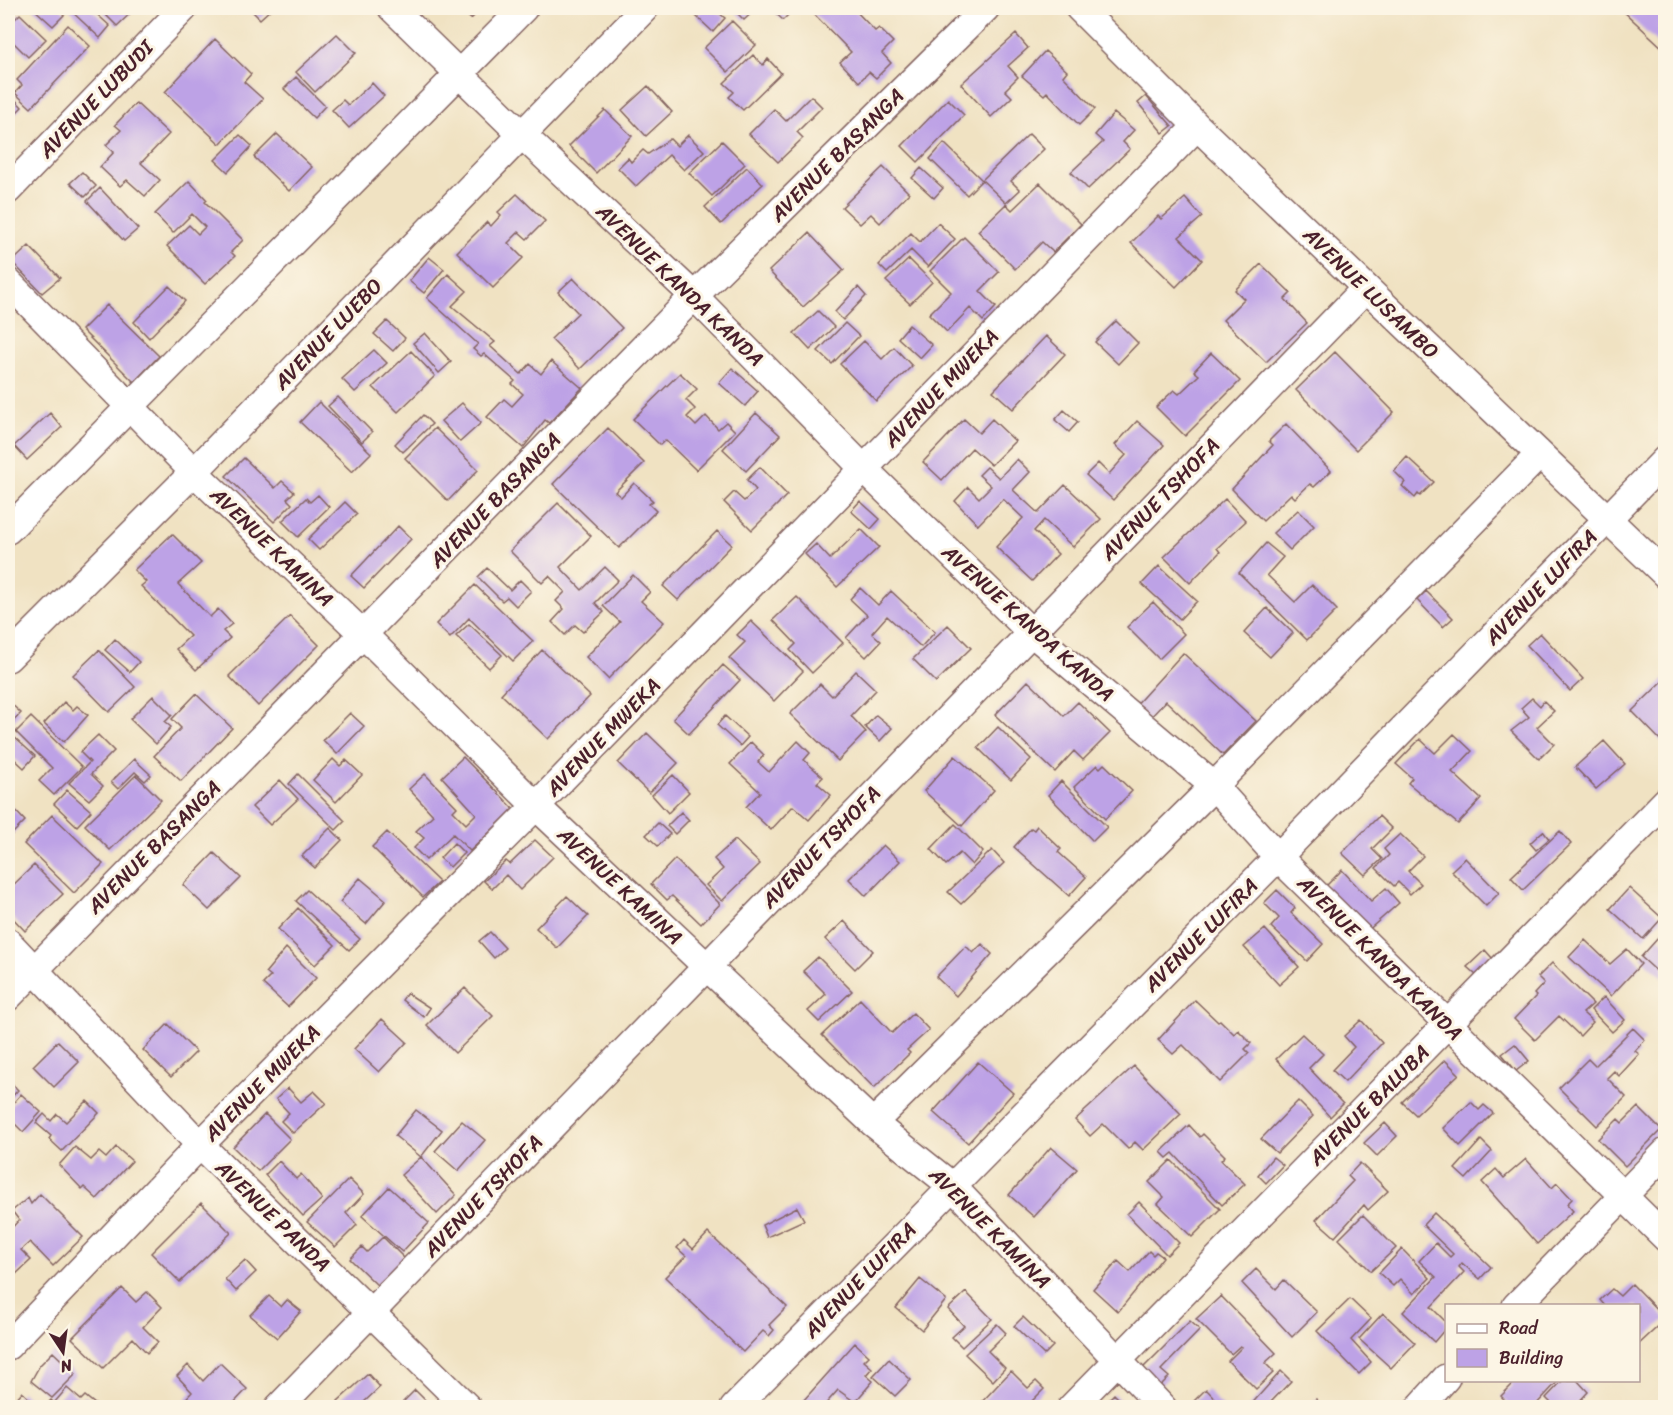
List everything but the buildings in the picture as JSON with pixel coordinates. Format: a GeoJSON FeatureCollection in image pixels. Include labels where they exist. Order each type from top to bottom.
{"type":"FeatureCollection","features":[{"type":"Feature","properties":{"kind":"street","name":"AVENUE LUBUDI"},"geometry":{"type":"LineString","coordinates":[[8,190],[184,8]]}},
{"type":"Feature","properties":{"kind":"street","name":"AVENUE KANDA KANDA"},"geometry":{"type":"LineString","coordinates":[[392,8],[459,75],[694,296],[863,468],[1031,632],[1214,786],[1278,857],[1665,1238]]}},
{"type":"Feature","properties":{"kind":"street"},"geometry":{"type":"LineString","coordinates":[[8,530],[524,8]]}},
{"type":"Feature","properties":{"kind":"street","name":"AVENUE LUEBO"},"geometry":{"type":"LineString","coordinates":[[8,658],[194,472],[645,8]]}},
{"type":"Feature","properties":{"kind":"street","name":"AVENUE BASANGA"},"geometry":{"type":"LineString","coordinates":[[8,997],[694,296],[986,8]]}},
{"type":"Feature","properties":{"kind":"street","name":"AVENUE LUSAMBO"},"geometry":{"type":"LineString","coordinates":[[1079,8],[1197,126],[1665,575]]}},
{"type":"Feature","properties":{"kind":"street","name":"AVENUE MWEKA"},"geometry":{"type":"LineString","coordinates":[[8,1346],[200,1145],[536,806],[1197,126]]}},
{"type":"Feature","properties":{"kind":"street","name":"AVENUE KAMINA"},"geometry":{"type":"LineString","coordinates":[[8,282],[194,472],[364,635],[536,806],[873,1124],[952,1186],[1119,1359],[1162,1407]]}},
{"type":"Feature","properties":{"kind":"street","name":"AVENUE TSHOFA"},"geometry":{"type":"LineString","coordinates":[[278,1407],[1366,288]]}},
{"type":"Feature","properties":{"kind":"street"},"geometry":{"type":"LineString","coordinates":[[873,1124],[1214,786],[1539,455]]}},
{"type":"Feature","properties":{"kind":"street","name":"AVENUE LUFIRA"},"geometry":{"type":"LineString","coordinates":[[734,1407],[1278,857],[1665,459]]}},
{"type":"Feature","properties":{"kind":"street","name":"AVENUE BALUBA"},"geometry":{"type":"LineString","coordinates":[[1071,1407],[1665,801]]}},
{"type":"Feature","properties":{"kind":"street","name":"AVENUE PANDA"},"geometry":{"type":"LineString","coordinates":[[8,942],[200,1145],[468,1407]]}},
{"type":"Feature","properties":{"kind":"street"},"geometry":{"type":"LineString","coordinates":[[1517,1304],[1665,1152]]}},
{"type":"Feature","properties":{"kind":"street"},"geometry":{"type":"LineString","coordinates":[[1419,1407],[1445,1379]]}}]}
